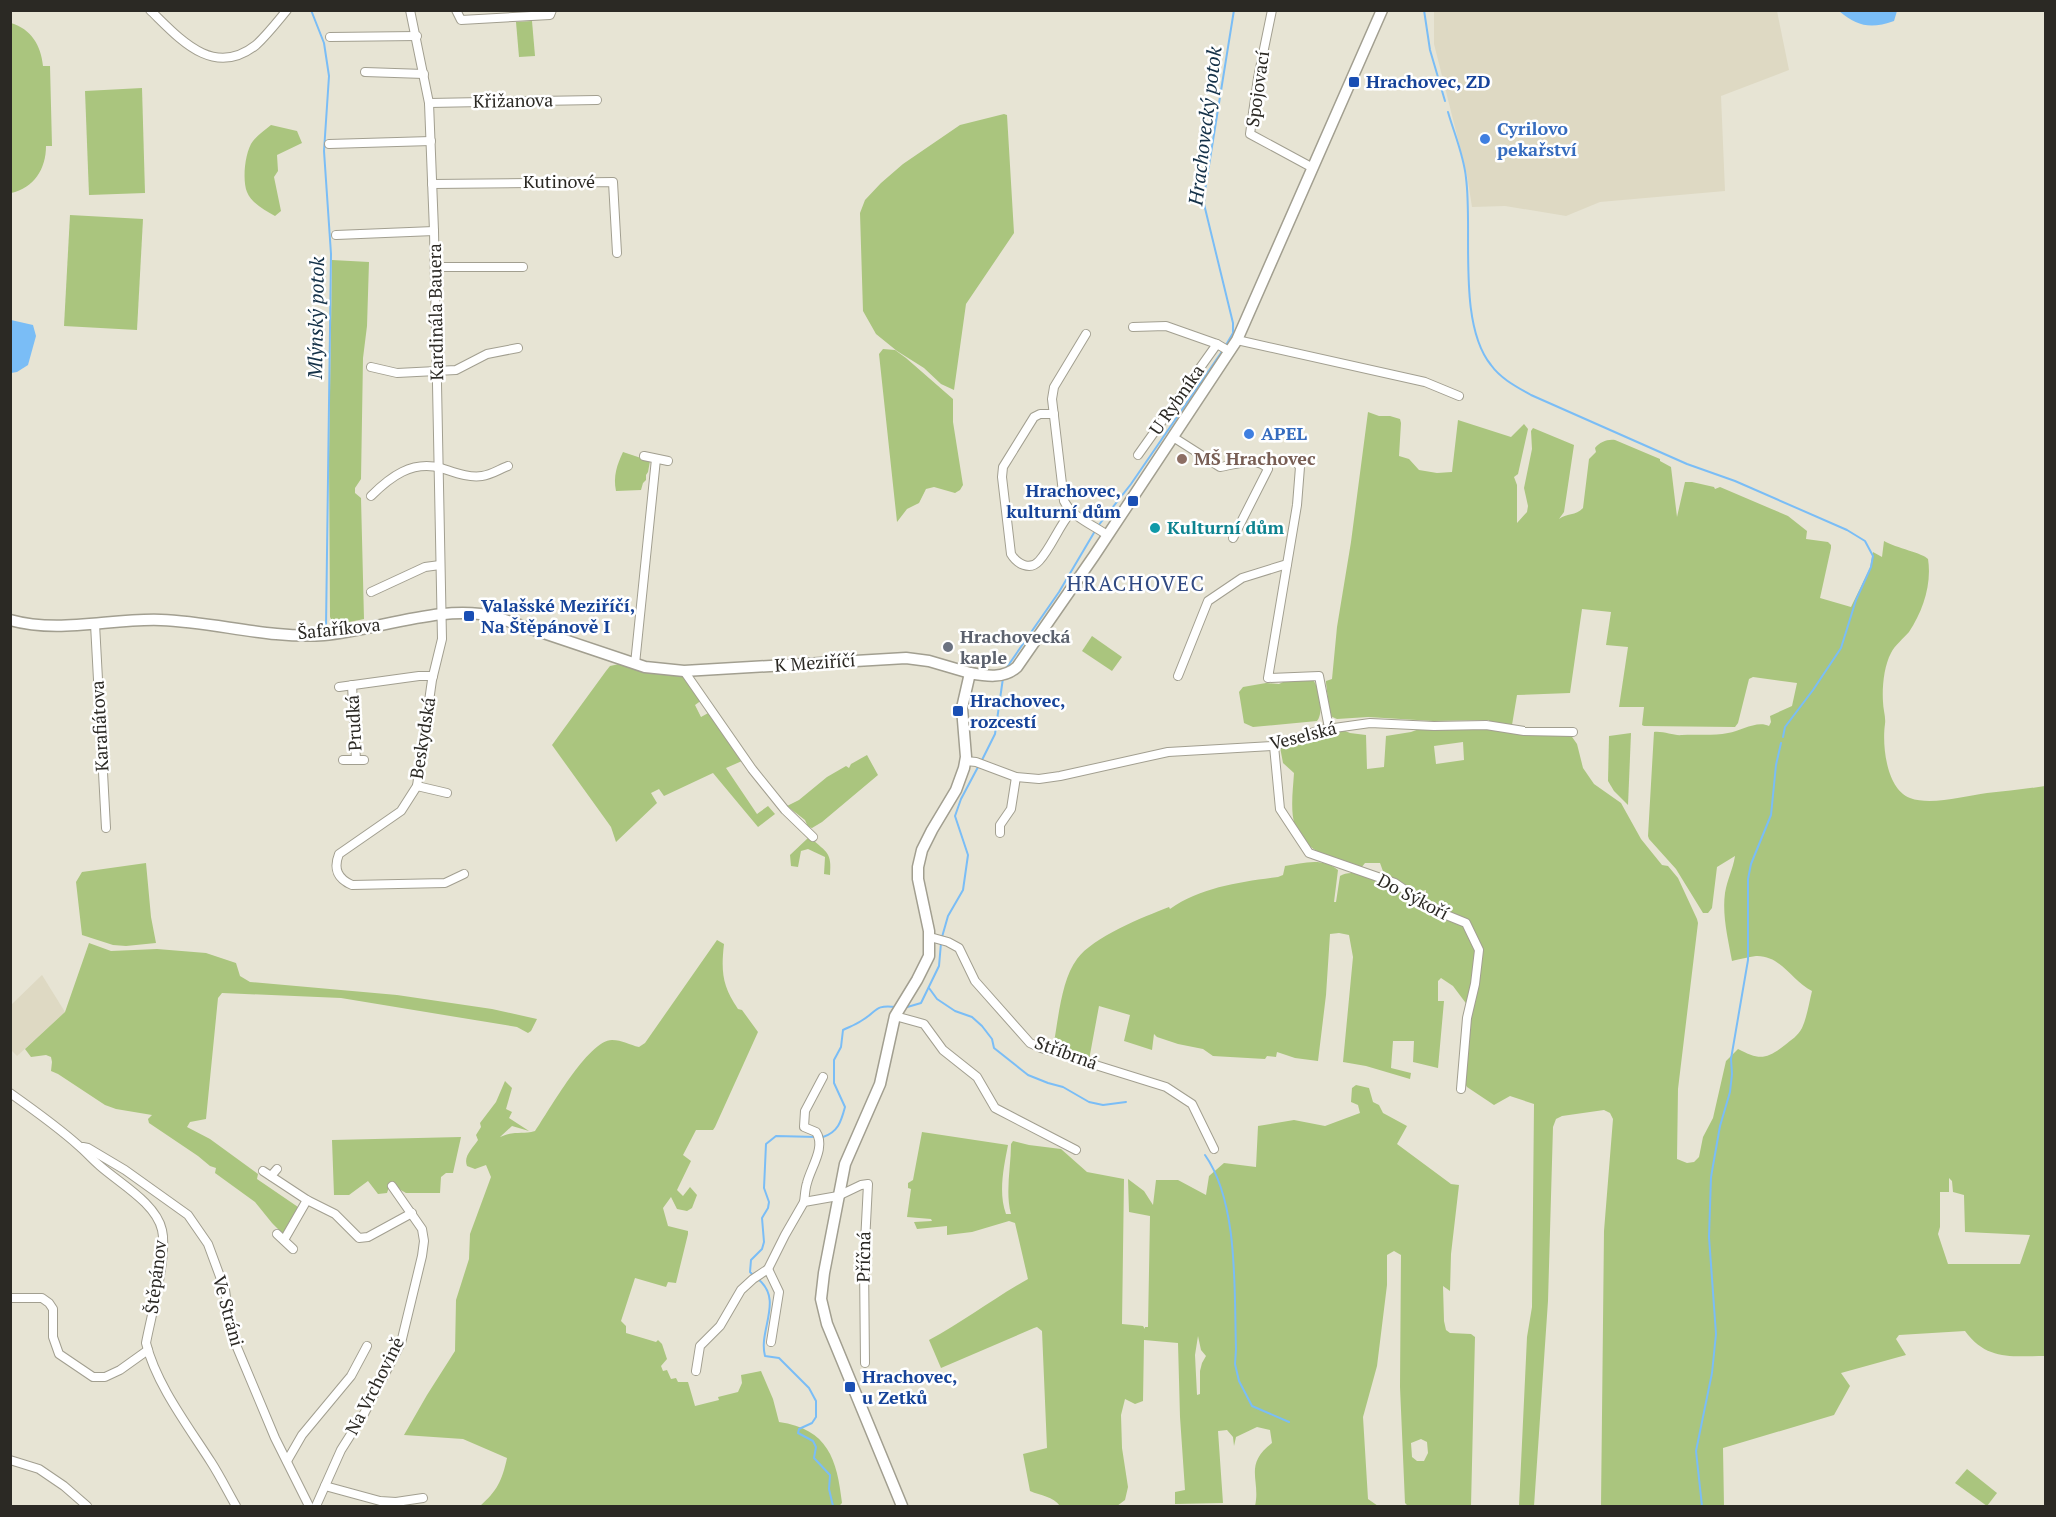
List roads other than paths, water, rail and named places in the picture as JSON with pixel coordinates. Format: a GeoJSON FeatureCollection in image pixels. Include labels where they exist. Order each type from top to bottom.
{"type":"FeatureCollection","features":[{"type":"Feature","properties":{"kind":"street"},"geometry":{"type":"LineString","coordinates":[[150,10],[192,49],[205,55],[219,57],[234,56],[257,44],[287,10]]}},
{"type":"Feature","properties":{"kind":"street","name":"Kardinála Bauera"},"geometry":{"type":"LineString","coordinates":[[410,10],[429,103],[431,141],[441,615]]}},
{"type":"Feature","properties":{"kind":"street"},"geometry":{"type":"LineString","coordinates":[[456,10],[460,20],[550,15],[552,10]]}},
{"type":"Feature","properties":{"kind":"street","name":"Spojovací"},"geometry":{"type":"LineString","coordinates":[[1272,10],[1258,78],[1250,134],[1313,168]]}},
{"type":"Feature","properties":{"kind":"street"},"geometry":{"type":"LineString","coordinates":[[1086,334],[1052,392],[1064,501],[1071,512],[1100,530],[1173,437],[1223,348],[1237,340],[1382,10]]}},
{"type":"Feature","properties":{"kind":"street"},"geometry":{"type":"LineString","coordinates":[[330,37],[417,36]]}},
{"type":"Feature","properties":{"kind":"street"},"geometry":{"type":"LineString","coordinates":[[365,72],[424,74]]}},
{"type":"Feature","properties":{"kind":"street","name":"Křižanova"},"geometry":{"type":"LineString","coordinates":[[429,103],[597,100]]}},
{"type":"Feature","properties":{"kind":"street"},"geometry":{"type":"LineString","coordinates":[[329,144],[431,141]]}},
{"type":"Feature","properties":{"kind":"street","name":"Kutinové"},"geometry":{"type":"LineString","coordinates":[[432,184],[613,182],[616,253]]}},
{"type":"Feature","properties":{"kind":"street"},"geometry":{"type":"LineString","coordinates":[[336,236],[434,231]]}},
{"type":"Feature","properties":{"kind":"street"},"geometry":{"type":"LineString","coordinates":[[435,267],[523,267]]}},
{"type":"Feature","properties":{"kind":"street"},"geometry":{"type":"LineString","coordinates":[[1133,327],[1166,326],[1223,348]]}},
{"type":"Feature","properties":{"kind":"street"},"geometry":{"type":"LineString","coordinates":[[1237,340],[1425,382],[1459,396]]}},
{"type":"Feature","properties":{"kind":"street"},"geometry":{"type":"LineString","coordinates":[[371,367],[397,373],[456,370],[487,354],[518,348]]}},
{"type":"Feature","properties":{"kind":"street","name":"U Rybníka"},"geometry":{"type":"LineString","coordinates":[[1138,455],[1223,348]]}},
{"type":"Feature","properties":{"kind":"street"},"geometry":{"type":"LineString","coordinates":[[1054,414],[1040,414],[1034,417],[1003,467],[1002,477],[1011,554],[1014,560],[1028,566],[1039,561],[1071,512]]}},
{"type":"Feature","properties":{"kind":"street"},"geometry":{"type":"LineString","coordinates":[[1173,437],[1221,467],[1248,461],[1265,465],[1277,460],[1294,459],[1300,467],[1297,505],[1268,678],[1319,676],[1329,729]]}},
{"type":"Feature","properties":{"kind":"street"},"geometry":{"type":"LineString","coordinates":[[644,456],[668,461]]}},
{"type":"Feature","properties":{"kind":"street"},"geometry":{"type":"LineString","coordinates":[[635,664],[656,459]]}},
{"type":"Feature","properties":{"kind":"street"},"geometry":{"type":"LineString","coordinates":[[1233,538],[1268,469],[1265,465]]}},
{"type":"Feature","properties":{"kind":"street"},"geometry":{"type":"LineString","coordinates":[[370,496],[386,481],[402,471],[421,466],[438,467],[461,475],[482,476],[508,466]]}},
{"type":"Feature","properties":{"kind":"street","name":"K Meziříčí"},"geometry":{"type":"LineString","coordinates":[[658,670],[684,671],[906,658],[929,661],[970,673],[1004,674],[1020,664],[1100,530]]}},
{"type":"Feature","properties":{"kind":"street"},"geometry":{"type":"LineString","coordinates":[[1178,676],[1208,601],[1242,578],[1287,564]]}},
{"type":"Feature","properties":{"kind":"street"},"geometry":{"type":"LineString","coordinates":[[371,592],[425,567],[440,565]]}},
{"type":"Feature","properties":{"kind":"street","name":"Šafaříkova"},"geometry":{"type":"LineString","coordinates":[[10,620],[44,626],[167,620],[277,634],[314,635],[471,612],[496,617],[658,670]]}},
{"type":"Feature","properties":{"kind":"street","name":"Beskydská"},"geometry":{"type":"LineString","coordinates":[[441,615],[442,639],[433,676],[417,786],[401,811],[339,854],[336,861],[340,878],[352,885],[445,883],[464,874]]}},
{"type":"Feature","properties":{"kind":"street","name":"Karafiátova"},"geometry":{"type":"LineString","coordinates":[[95,624],[106,828]]}},
{"type":"Feature","properties":{"kind":"street"},"geometry":{"type":"LineString","coordinates":[[684,671],[752,769],[785,810],[813,837]]}},
{"type":"Feature","properties":{"kind":"street"},"geometry":{"type":"LineString","coordinates":[[902,1506],[823,1312],[821,1299],[845,1164],[880,1084],[898,1010],[917,980],[938,939],[918,867],[922,850],[932,830],[975,763],[962,708],[970,673]]}},
{"type":"Feature","properties":{"kind":"street"},"geometry":{"type":"LineString","coordinates":[[339,687],[433,676]]}},
{"type":"Feature","properties":{"kind":"street","name":"Prudká"},"geometry":{"type":"LineString","coordinates":[[343,760],[360,760],[352,685]]}},
{"type":"Feature","properties":{"kind":"street","name":"Veselská"},"geometry":{"type":"LineString","coordinates":[[975,763],[1016,777],[1039,779],[1168,752],[1274,746],[1320,730],[1370,723],[1434,726],[1486,725],[1524,731],[1573,732]]}},
{"type":"Feature","properties":{"kind":"street","name":"Do Sýkoří"},"geometry":{"type":"LineString","coordinates":[[1274,746],[1280,809],[1309,853],[1395,883],[1434,910],[1466,923],[1479,950],[1475,984],[1467,1018],[1461,1089]]}},
{"type":"Feature","properties":{"kind":"street"},"geometry":{"type":"LineString","coordinates":[[1000,833],[1000,825],[1011,809],[1016,777]]}},
{"type":"Feature","properties":{"kind":"street"},"geometry":{"type":"LineString","coordinates":[[417,786],[447,793]]}},
{"type":"Feature","properties":{"kind":"street","name":"Stříbrná"},"geometry":{"type":"LineString","coordinates":[[938,939],[959,948],[975,981],[1030,1043],[1166,1087],[1192,1104],[1214,1149]]}},
{"type":"Feature","properties":{"kind":"street"},"geometry":{"type":"LineString","coordinates":[[898,1010],[924,1024],[943,1050],[977,1077],[995,1108],[1076,1150]]}},
{"type":"Feature","properties":{"kind":"street"},"geometry":{"type":"LineString","coordinates":[[696,1371],[700,1346],[720,1326],[741,1290],[768,1269],[804,1202],[807,1184],[819,1152],[819,1137],[804,1127],[805,1111],[823,1077]]}},
{"type":"Feature","properties":{"kind":"street","name":"Štěpánov"},"geometry":{"type":"LineString","coordinates":[[10,1093],[80,1147],[149,1207],[157,1217],[162,1229],[163,1240],[146,1343],[153,1365],[236,1506]]}},
{"type":"Feature","properties":{"kind":"street"},"geometry":{"type":"LineString","coordinates":[[10,1104],[19,1099]]}},
{"type":"Feature","properties":{"kind":"street","name":"Ve Stráni"},"geometry":{"type":"LineString","coordinates":[[80,1147],[88,1148],[125,1170],[188,1215],[208,1244],[225,1290],[231,1333],[286,1461],[309,1506]]}},
{"type":"Feature","properties":{"kind":"street"},"geometry":{"type":"LineString","coordinates":[[271,1176],[277,1169]]}},
{"type":"Feature","properties":{"kind":"street"},"geometry":{"type":"LineString","coordinates":[[263,1171],[307,1200],[335,1214],[356,1236],[362,1238],[412,1213]]}},
{"type":"Feature","properties":{"kind":"street","name":"Příčná"},"geometry":{"type":"LineString","coordinates":[[838,1196],[868,1184],[864,1252],[865,1363]]}},
{"type":"Feature","properties":{"kind":"street","name":"Na Vrchovině"},"geometry":{"type":"LineString","coordinates":[[316,1506],[341,1450],[365,1412],[401,1342],[424,1241],[422,1229],[392,1186]]}},
{"type":"Feature","properties":{"kind":"street"},"geometry":{"type":"LineString","coordinates":[[804,1202],[838,1196]]}},
{"type":"Feature","properties":{"kind":"street"},"geometry":{"type":"LineString","coordinates":[[292,1249],[280,1237],[307,1200]]}},
{"type":"Feature","properties":{"kind":"street"},"geometry":{"type":"LineString","coordinates":[[768,1269],[779,1292],[771,1342]]}},
{"type":"Feature","properties":{"kind":"street"},"geometry":{"type":"LineString","coordinates":[[10,1298],[42,1298],[49,1303],[53,1309],[54,1337],[59,1354],[93,1377],[105,1377],[148,1350]]}},
{"type":"Feature","properties":{"kind":"street"},"geometry":{"type":"LineString","coordinates":[[286,1461],[302,1435],[351,1376],[367,1346]]}},
{"type":"Feature","properties":{"kind":"street"},"geometry":{"type":"LineString","coordinates":[[10,1460],[39,1469],[87,1506]]}},
{"type":"Feature","properties":{"kind":"street"},"geometry":{"type":"LineString","coordinates":[[325,1486],[380,1501],[396,1502],[423,1498]]}},
{"type":"Feature","properties":{"kind":"water"},"geometry":{"type":"Polygon","coordinates":[[[1839,11],[1897,11],[1894,21],[1872,26],[1852,20],[1839,11]]]}},
{"type":"Feature","properties":{"kind":"water"},"geometry":{"type":"Polygon","coordinates":[[[11,320],[33,325],[36,336],[28,365],[11,373],[11,320]]]}},
{"type":"Feature","properties":{"kind":"waterway","name":"Mlýnský potok"},"geometry":{"type":"LineString","coordinates":[[311,10],[324,43],[329,76],[324,151],[331,254],[326,628]]}},
{"type":"Feature","properties":{"kind":"waterway","name":"Hrachovecký potok"},"geometry":{"type":"LineString","coordinates":[[1226,345],[1233,333],[1233,323],[1204,204],[1234,10]]}},
{"type":"Feature","properties":{"kind":"waterway"},"geometry":{"type":"LineString","coordinates":[[1424,10],[1430,50],[1445,101]]}},
{"type":"Feature","properties":{"kind":"waterway"},"geometry":{"type":"LineString","coordinates":[[1448,112],[1466,178],[1468,275],[1474,325],[1480,347],[1495,370],[1531,395],[1687,464],[1735,481],[1847,530],[1865,541],[1873,556],[1871,567],[1856,600],[1841,648],[1785,727],[1783,737]]}},
{"type":"Feature","properties":{"kind":"waterway","name":"Hrachovecký potok"},"geometry":{"type":"LineString","coordinates":[[1098,526],[1131,484],[1223,350]]}},
{"type":"Feature","properties":{"kind":"waterway","name":"Hrachovecký potok"},"geometry":{"type":"LineString","coordinates":[[1005,670],[1059,592],[1095,531]]}},
{"type":"Feature","properties":{"kind":"waterway","name":"Hrachovecký potok"},"geometry":{"type":"LineString","coordinates":[[981,762],[995,734],[1003,678]]}},
{"type":"Feature","properties":{"kind":"waterway"},"geometry":{"type":"LineString","coordinates":[[1702,1506],[1696,1451],[1712,1373],[1716,1334],[1709,1237],[1711,1177],[1720,1126],[1730,1092],[1731,1059],[1748,960],[1748,879],[1751,864],[1771,815],[1776,765],[1781,743]]}},
{"type":"Feature","properties":{"kind":"waterway","name":"Hrachovecký potok"},"geometry":{"type":"LineString","coordinates":[[942,937],[948,916],[963,890],[968,855],[955,816],[978,767]]}},
{"type":"Feature","properties":{"kind":"waterway","name":"Hrachovecký potok"},"geometry":{"type":"LineString","coordinates":[[904,1008],[921,1003],[939,966],[941,943]]}},
{"type":"Feature","properties":{"kind":"waterway"},"geometry":{"type":"LineString","coordinates":[[929,988],[937,999],[955,1011],[972,1017],[992,1039],[994,1048],[1028,1075],[1063,1087],[1089,1102],[1103,1105],[1126,1102]]}},
{"type":"Feature","properties":{"kind":"waterway","name":"Hrachovecký potok"},"geometry":{"type":"LineString","coordinates":[[823,1137],[838,1126],[845,1107],[834,1083],[834,1060],[841,1047],[843,1030],[879,1008],[896,1007]]}},
{"type":"Feature","properties":{"kind":"waterway","name":"Hrachovecký potok"},"geometry":{"type":"LineString","coordinates":[[754,1276],[750,1272],[751,1260],[762,1249],[764,1242],[762,1218],[769,1202],[764,1188],[766,1144],[776,1136],[817,1137]]}},
{"type":"Feature","properties":{"kind":"waterway"},"geometry":{"type":"LineString","coordinates":[[1205,1155],[1216,1175],[1229,1222],[1234,1275],[1235,1364],[1239,1381],[1252,1406],[1289,1422]]}},
{"type":"Feature","properties":{"kind":"waterway","name":"Hrachovecký potok"},"geometry":{"type":"LineString","coordinates":[[758,1279],[765,1287],[770,1306],[765,1336],[765,1356],[779,1358],[809,1388],[816,1401],[816,1417],[812,1423],[799,1429],[798,1433],[813,1441],[816,1447],[814,1458],[830,1475],[829,1489],[833,1506]]}},
{"type":"Feature","properties":{"kind":"place","name":"Hrachovec, ZD"},"geometry":{"type":"Point","coordinates":[1354,82]}},
{"type":"Feature","properties":{"kind":"place","name":"Cyrilovo pekařství"},"geometry":{"type":"Point","coordinates":[1485,139]}},
{"type":"Feature","properties":{"kind":"place","name":"APEL"},"geometry":{"type":"Point","coordinates":[1249,434]}},
{"type":"Feature","properties":{"kind":"place","name":"MŠ Hrachovec"},"geometry":{"type":"Point","coordinates":[1182,459]}},
{"type":"Feature","properties":{"kind":"place","name":"Hrachovec, kulturní dům"},"geometry":{"type":"Point","coordinates":[1133,501]}},
{"type":"Feature","properties":{"kind":"place","name":"Kulturní dům"},"geometry":{"type":"Point","coordinates":[1155,528]}},
{"type":"Feature","properties":{"kind":"place","name":"Valašské Meziříčí, Na Štěpánově I"},"geometry":{"type":"Point","coordinates":[469,616]}},
{"type":"Feature","properties":{"kind":"place","name":"Hrachovecká kaple"},"geometry":{"type":"Point","coordinates":[948,647]}},
{"type":"Feature","properties":{"kind":"place","name":"Hrachovec, rozcestí"},"geometry":{"type":"Point","coordinates":[958,711]}},
{"type":"Feature","properties":{"kind":"place","name":"Hrachovec, u Zetků"},"geometry":{"type":"Point","coordinates":[850,1387]}},
{"type":"Feature","properties":{"kind":"district","name":"HRACHOVEC"},"geometry":{"type":"Point","coordinates":[1136,584]}}]}
